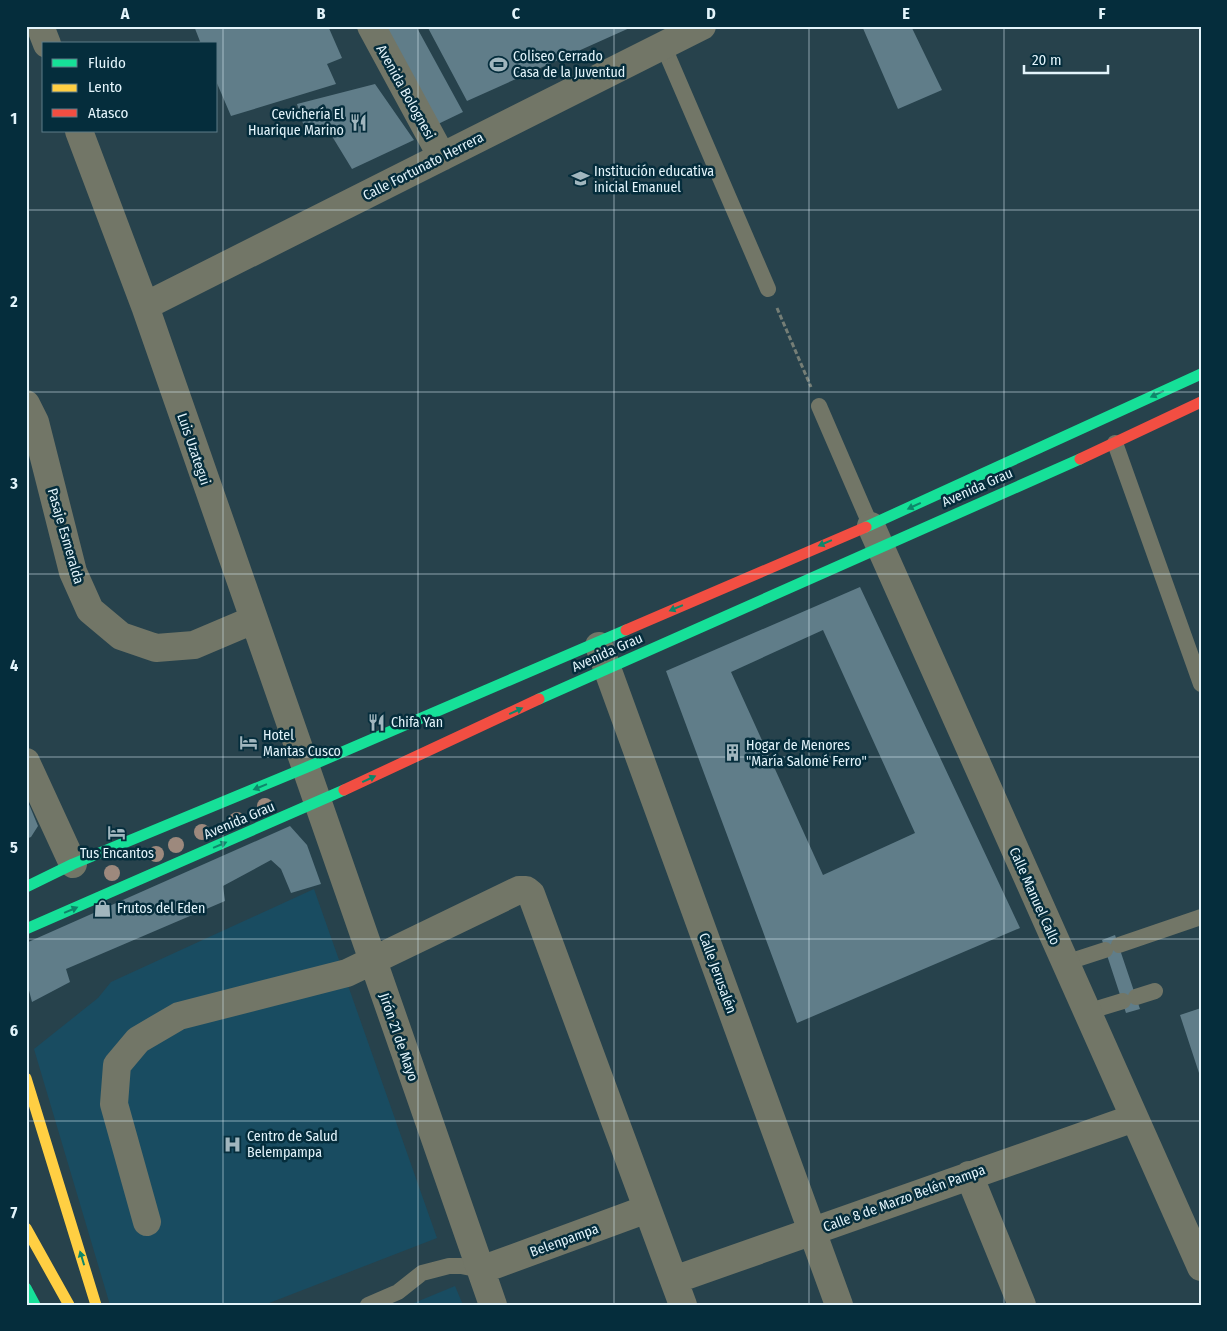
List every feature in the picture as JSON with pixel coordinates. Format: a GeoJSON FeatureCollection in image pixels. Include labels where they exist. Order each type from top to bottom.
{"type":"FeatureCollection","features":[{"type":"Feature","properties":{"kind":"main road","name":"Avenida Grau"},"geometry":{"type":"LineString","coordinates":[[26,929],[317,803],[607,668],[875,536],[913,507],[1201,374]]}},
{"type":"Feature","properties":{"kind":"main road","name":"Avenida Grau"},"geometry":{"type":"LineString","coordinates":[[26,887],[73,864],[305,768],[598,642],[1114,443],[1201,402]]}},
{"type":"Feature","properties":{"kind":"main road"},"geometry":{"type":"LineString","coordinates":[[26,1078],[96,1305]]}},
{"type":"Feature","properties":{"kind":"main road"},"geometry":{"type":"LineString","coordinates":[[26,1228],[69,1305]]}},
{"type":"Feature","properties":{"kind":"main road"},"geometry":{"type":"LineString","coordinates":[[26,1288],[35,1305]]}},
{"type":"Feature","properties":{"kind":"street"},"geometry":{"type":"LineString","coordinates":[[40,26],[46,42]]}},
{"type":"Feature","properties":{"kind":"street","name":"Avenida Bolognesi"},"geometry":{"type":"LineString","coordinates":[[371,26],[442,157]]}},
{"type":"Feature","properties":{"kind":"street","name":"Calle Fortunato Herrera"},"geometry":{"type":"LineString","coordinates":[[145,306],[702,26]]}},
{"type":"Feature","properties":{"kind":"street","name":"Luis Uzategui"},"geometry":{"type":"LineString","coordinates":[[80,132],[145,306],[305,768]]}},
{"type":"Feature","properties":{"kind":"street","name":"Pasaje Esmeralda"},"geometry":{"type":"LineString","coordinates":[[26,404],[35,422],[73,572],[90,610],[121,636],[156,648],[194,645],[253,620]]}},
{"type":"Feature","properties":{"kind":"street","name":"Calle Manuel Callo"},"geometry":{"type":"LineString","coordinates":[[875,536],[1201,1267]]}},
{"type":"Feature","properties":{"kind":"street","name":"Calle Jerusalén"},"geometry":{"type":"LineString","coordinates":[[598,642],[839,1305]]}},
{"type":"Feature","properties":{"kind":"street"},"geometry":{"type":"LineString","coordinates":[[26,762],[73,864]]}},
{"type":"Feature","properties":{"kind":"street","name":"Jirón 21 de Mayo"},"geometry":{"type":"LineString","coordinates":[[305,768],[493,1305]]}},
{"type":"Feature","properties":{"kind":"street"},"geometry":{"type":"LineString","coordinates":[[147,1222],[114,1104],[117,1065],[138,1040],[179,1016],[347,973],[519,890],[526,890],[531,894],[683,1305]]}},
{"type":"Feature","properties":{"kind":"street","name":"Calle 8 de Marzo Belén Pampa"},"geometry":{"type":"LineString","coordinates":[[674,1280],[1134,1118]]}},
{"type":"Feature","properties":{"kind":"street"},"geometry":{"type":"LineString","coordinates":[[969,1175],[1022,1305]]}},
{"type":"Feature","properties":{"kind":"street","name":"Belenpampa"},"geometry":{"type":"LineString","coordinates":[[481,1270],[647,1209]]}},
{"type":"Feature","properties":{"kind":"lane"},"geometry":{"type":"LineString","coordinates":[[663,45],[768,289]]}},
{"type":"Feature","properties":{"kind":"lane"},"geometry":{"type":"LineString","coordinates":[[819,406],[875,536]]}},
{"type":"Feature","properties":{"kind":"lane"},"geometry":{"type":"LineString","coordinates":[[1114,443],[1201,684]]}},
{"type":"Feature","properties":{"kind":"lane"},"geometry":{"type":"LineString","coordinates":[[1065,963],[1201,917]]}},
{"type":"Feature","properties":{"kind":"lane"},"geometry":{"type":"LineString","coordinates":[[1087,1012],[1155,991]]}},
{"type":"Feature","properties":{"kind":"lane"},"geometry":{"type":"LineString","coordinates":[[368,1305],[398,1292],[422,1274],[449,1266],[481,1270]]}},
{"type":"Feature","properties":{"kind":"path"},"geometry":{"type":"LineString","coordinates":[[768,289],[819,406]]}},
{"type":"Feature","properties":{"kind":"shaded area","name":"Centro de Salud Belempampa"},"geometry":{"type":"Polygon","coordinates":[[[314,889],[437,1238],[264,1305],[110,1305],[34,1049],[98,998],[111,982],[314,889]]]}},
{"type":"Feature","properties":{"kind":"shaded area"},"geometry":{"type":"Polygon","coordinates":[[[455,1286],[463,1305],[409,1305],[455,1286]]]}},
{"type":"Feature","properties":{"kind":"building"},"geometry":{"type":"Polygon","coordinates":[[[194,26],[328,26],[342,58],[327,64],[336,84],[231,116],[218,86],[218,42],[200,42],[194,26]]]}},
{"type":"Feature","properties":{"kind":"building"},"geometry":{"type":"Polygon","coordinates":[[[380,26],[416,26],[463,112],[436,125],[380,26]]]}},
{"type":"Feature","properties":{"kind":"building","name":"Coliseo Cerrado Casa de la Juventud"},"geometry":{"type":"Polygon","coordinates":[[[427,26],[634,26],[467,101],[427,26]]]}},
{"type":"Feature","properties":{"kind":"building"},"geometry":{"type":"Polygon","coordinates":[[[862,26],[911,26],[942,90],[898,109],[862,26]]]}},
{"type":"Feature","properties":{"kind":"building"},"geometry":{"type":"Polygon","coordinates":[[[375,84],[414,140],[352,169],[327,128],[304,127],[297,104],[375,84]]]}},
{"type":"Feature","properties":{"kind":"building","name":"Hogar de Menores \"María Salomé Ferro\""},"geometry":{"type":"Polygon","coordinates":[[[860,587],[1020,928],[797,1023],[666,671],[860,587]],[[823,630],[731,672],[823,875],[915,833],[823,630]]]}},
{"type":"Feature","properties":{"kind":"building"},"geometry":{"type":"Polygon","coordinates":[[[26,797],[38,826],[31,837],[26,839],[26,797]]]}},
{"type":"Feature","properties":{"kind":"building"},"geometry":{"type":"Polygon","coordinates":[[[290,826],[307,845],[321,884],[291,893],[281,869],[271,860],[223,886],[225,901],[66,969],[70,982],[32,1002],[26,979],[26,943],[290,826]]]}},
{"type":"Feature","properties":{"kind":"building"},"geometry":{"type":"Polygon","coordinates":[[[1115,935],[1140,1009],[1126,1013],[1102,940],[1115,935]]]}},
{"type":"Feature","properties":{"kind":"building"},"geometry":{"type":"Polygon","coordinates":[[[1201,1008],[1201,1076],[1200,1076],[1180,1015],[1201,1008]]]}},
{"type":"Feature","properties":{"kind":"traffic: fast"},"geometry":{"type":"LineString","coordinates":[[866,527],[1201,374]]}},
{"type":"Feature","properties":{"kind":"traffic: fast"},"geometry":{"type":"LineString","coordinates":[[539,699],[1080,459]]}},
{"type":"Feature","properties":{"kind":"traffic: fast"},"geometry":{"type":"LineString","coordinates":[[26,887],[73,864],[305,768],[626,630]]}},
{"type":"Feature","properties":{"kind":"traffic: fast"},"geometry":{"type":"LineString","coordinates":[[26,929],[344,790]]}},
{"type":"Feature","properties":{"kind":"traffic: fast"},"geometry":{"type":"LineString","coordinates":[[26,1288],[35,1305]]}},
{"type":"Feature","properties":{"kind":"traffic: slow"},"geometry":{"type":"LineString","coordinates":[[26,1078],[96,1305]]}},
{"type":"Feature","properties":{"kind":"traffic: slow"},"geometry":{"type":"LineString","coordinates":[[26,1228],[69,1305]]}},
{"type":"Feature","properties":{"kind":"traffic: jam"},"geometry":{"type":"LineString","coordinates":[[1080,459],[1201,402]]}},
{"type":"Feature","properties":{"kind":"traffic: jam"},"geometry":{"type":"LineString","coordinates":[[626,630],[866,527]]}},
{"type":"Feature","properties":{"kind":"traffic: jam"},"geometry":{"type":"LineString","coordinates":[[344,790],[539,699]]}},
{"type":"Feature","properties":{"kind":"place","name":"Coliseo Cerrado Casa de la Juventud"},"geometry":{"type":"Point","coordinates":[499,64]}},
{"type":"Feature","properties":{"kind":"place","name":"Cevichería El Huarique Marino"},"geometry":{"type":"Point","coordinates":[358,122]}},
{"type":"Feature","properties":{"kind":"place","name":"Institución educativa inicial Emanuel"},"geometry":{"type":"Point","coordinates":[580,179]}},
{"type":"Feature","properties":{"kind":"place","name":"Chifa Yan"},"geometry":{"type":"Point","coordinates":[377,722]}},
{"type":"Feature","properties":{"kind":"place","name":"Hotel Mantas Cusco"},"geometry":{"type":"Point","coordinates":[249,743]}},
{"type":"Feature","properties":{"kind":"place","name":"Hogar de Menores \"María Salomé Ferro\""},"geometry":{"type":"Point","coordinates":[732,753]}},
{"type":"Feature","properties":{"kind":"place","name":"Tus Encantos"},"geometry":{"type":"Point","coordinates":[117,833]}},
{"type":"Feature","properties":{"kind":"place","name":"Frutos del Eden"},"geometry":{"type":"Point","coordinates":[103,908]}},
{"type":"Feature","properties":{"kind":"place","name":"Centro de Salud Belempampa"},"geometry":{"type":"Point","coordinates":[233,1144]}}]}
